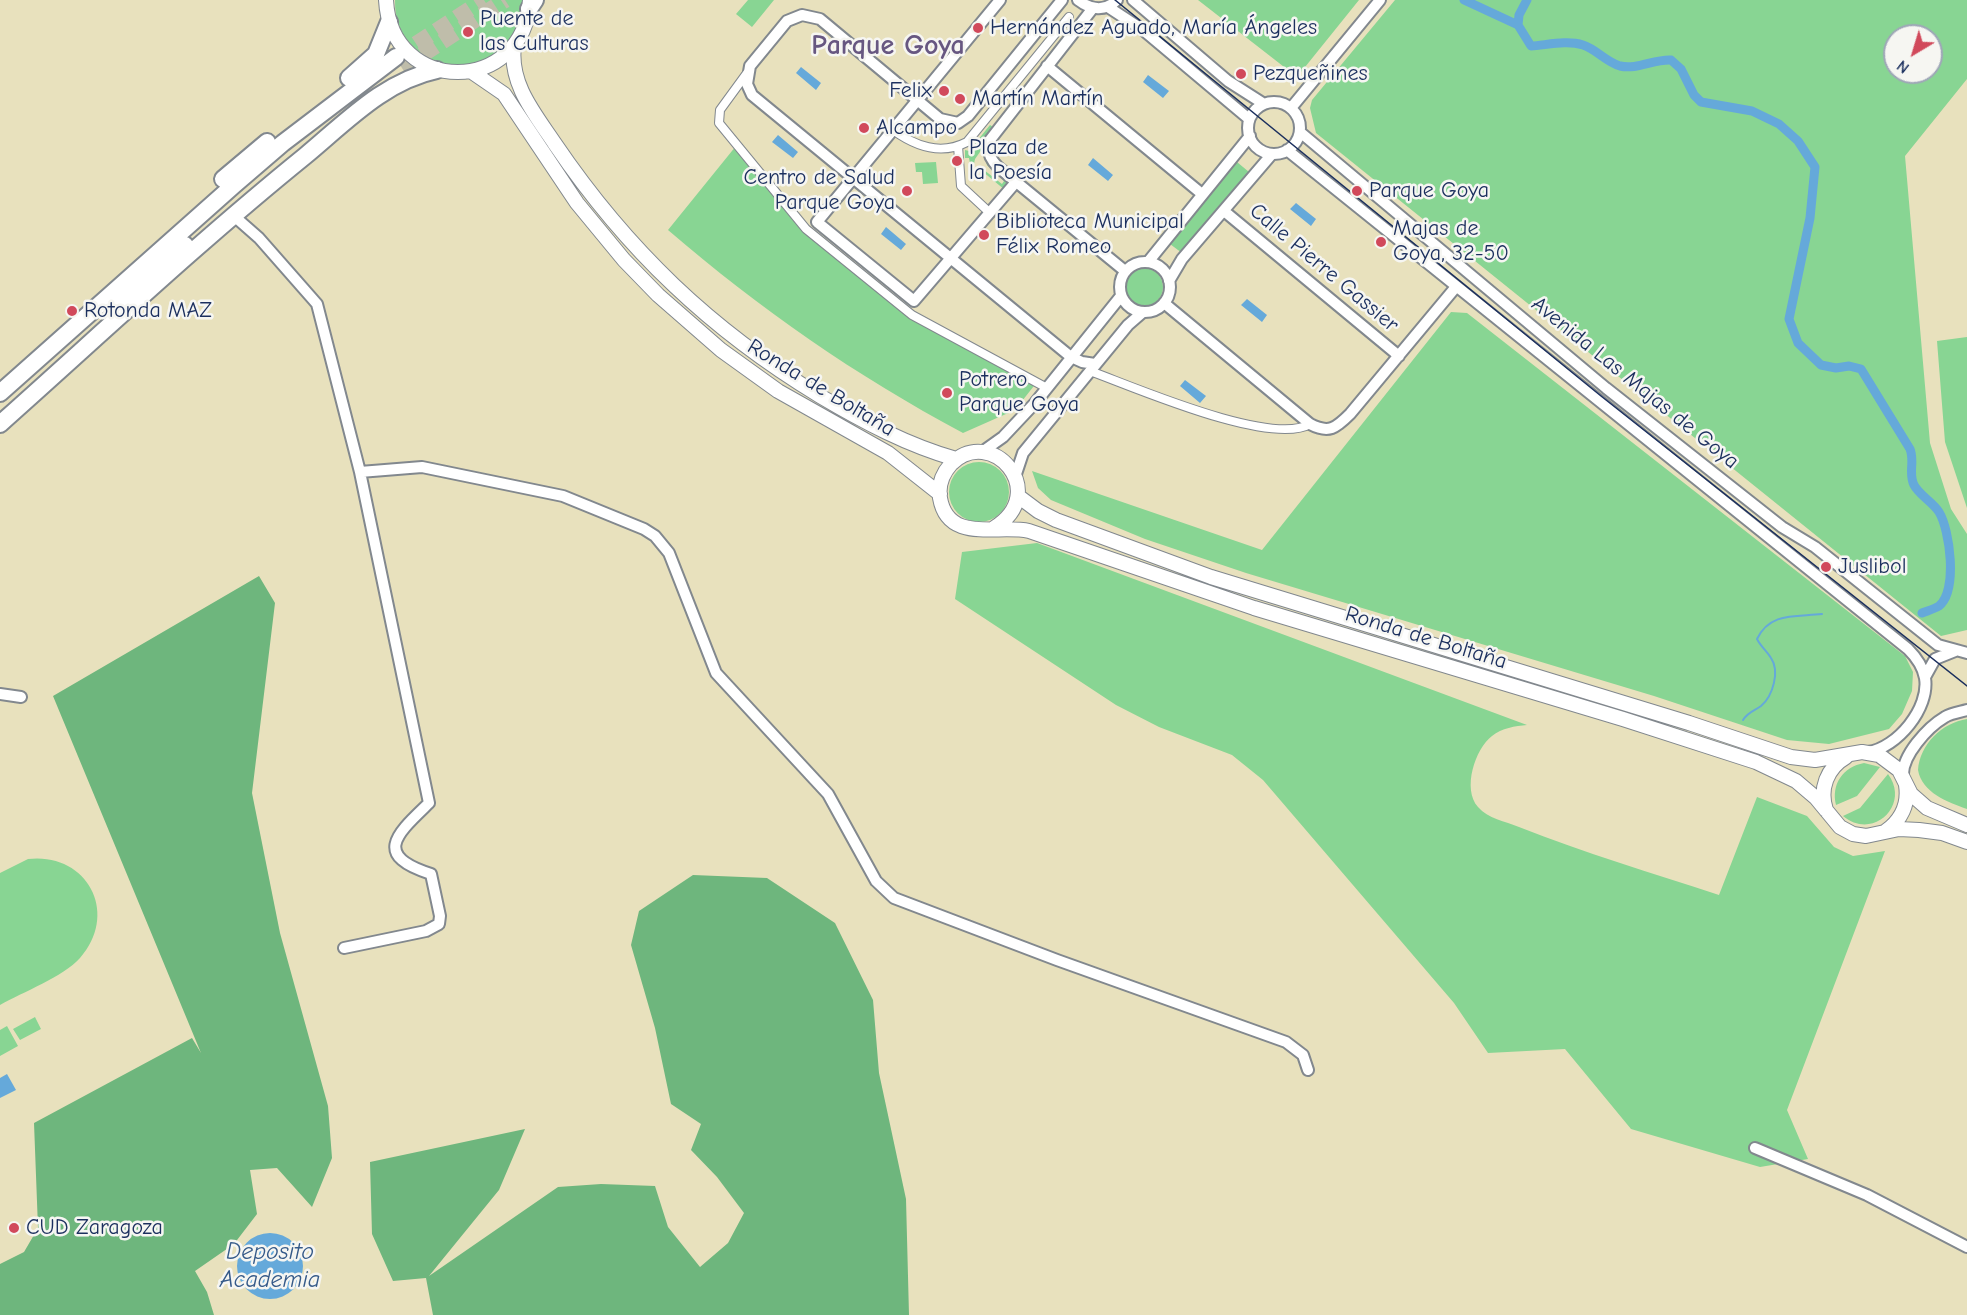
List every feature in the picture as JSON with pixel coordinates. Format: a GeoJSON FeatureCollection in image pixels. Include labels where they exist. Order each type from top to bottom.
{"type":"FeatureCollection","features":[{"type":"Feature","properties":{"kind":"highway"},"geometry":{"type":"LineString","coordinates":[[96,305],[122,270],[185,213],[248,158],[371,61],[381,46],[389,22]]}},
{"type":"Feature","properties":{"kind":"highway"},"geometry":{"type":"LineString","coordinates":[[0,393],[96,305],[283,143],[399,63],[152,272],[0,414]]}},
{"type":"Feature","properties":{"kind":"highway"},"geometry":{"type":"LineString","coordinates":[[0,424],[234,216],[385,91],[413,77],[437,70]]}},
{"type":"Feature","properties":{"kind":"main road"},"geometry":{"type":"LineString","coordinates":[[386,0],[389,22],[402,46],[412,56],[437,70],[454,73],[472,72],[498,61],[514,46],[526,23],[531,3]]}},
{"type":"Feature","properties":{"kind":"main road","name":"Ronda de Boltaña"},"geometry":{"type":"LineString","coordinates":[[514,46],[513,62],[517,82],[568,164],[614,223],[689,302],[763,359],[834,404],[907,443],[956,459]]}},
{"type":"Feature","properties":{"kind":"main road","name":"Ronda de Boltaña"},"geometry":{"type":"LineString","coordinates":[[472,72],[504,94],[577,202],[624,260],[658,295],[721,350],[768,384],[888,453],[939,494],[946,514],[954,522],[973,531],[994,528],[1022,529],[1060,540],[1119,564],[1254,608],[1623,719],[1756,762],[1796,781],[1816,798],[1840,827],[1853,834],[1866,836],[1899,829],[1924,830],[1967,842]]}},
{"type":"Feature","properties":{"kind":"main road"},"geometry":{"type":"LineString","coordinates":[[939,494],[946,469],[956,459],[982,452],[1002,460],[1016,477],[1018,496],[1010,516],[994,528]]}},
{"type":"Feature","properties":{"kind":"main road","name":"Ronda de Boltaña"},"geometry":{"type":"LineString","coordinates":[[1018,496],[1038,511],[1056,519],[1211,577],[1689,723],[1791,757],[1815,760],[1868,752]]}},
{"type":"Feature","properties":{"kind":"main road"},"geometry":{"type":"LineString","coordinates":[[1868,752],[1884,757],[1904,780],[1911,794],[1929,810],[1967,825]]}},
{"type":"Feature","properties":{"kind":"main road"},"geometry":{"type":"LineString","coordinates":[[1830,817],[1823,797],[1827,778],[1834,766],[1849,755]]}},
{"type":"Feature","properties":{"kind":"main road"},"geometry":{"type":"LineString","coordinates":[[1879,834],[1892,826],[1900,817],[1907,798],[1904,780]]}},
{"type":"Feature","properties":{"kind":"street"},"geometry":{"type":"LineString","coordinates":[[1000,0],[817,222],[914,301],[1016,182]]}},
{"type":"Feature","properties":{"kind":"street"},"geometry":{"type":"LineString","coordinates":[[1047,388],[912,315],[806,229],[719,123],[720,110],[787,21],[807,15],[820,20],[940,119],[958,123],[968,116],[1062,0]]}},
{"type":"Feature","properties":{"kind":"street"},"geometry":{"type":"LineString","coordinates":[[1078,0],[1093,8]]}},
{"type":"Feature","properties":{"kind":"street"},"geometry":{"type":"LineString","coordinates":[[1133,0],[1228,81],[1264,104]]}},
{"type":"Feature","properties":{"kind":"street"},"geometry":{"type":"LineString","coordinates":[[1291,108],[1380,0]]}},
{"type":"Feature","properties":{"kind":"street"},"geometry":{"type":"LineString","coordinates":[[1125,271],[1016,182],[993,161],[988,147],[990,140],[1093,8],[1112,3],[1249,119],[1250,136],[1258,148],[1272,154]]}},
{"type":"Feature","properties":{"kind":"street"},"geometry":{"type":"LineString","coordinates":[[893,130],[907,140],[929,149],[958,146],[967,142],[1069,17]]}},
{"type":"Feature","properties":{"kind":"street"},"geometry":{"type":"LineString","coordinates":[[1047,66],[1202,194]]}},
{"type":"Feature","properties":{"kind":"street"},"geometry":{"type":"LineString","coordinates":[[747,73],[747,84],[752,95],[1071,357],[1093,368],[1243,425],[1300,430],[1310,424]]}},
{"type":"Feature","properties":{"kind":"street"},"geometry":{"type":"LineString","coordinates":[[1169,281],[1182,259],[1272,154],[1287,150],[1296,142],[1300,132],[1299,120],[1291,108],[1276,102],[1264,104],[1249,119]]}},
{"type":"Feature","properties":{"kind":"street","name":"Avenida Las Majas de Goya"},"geometry":{"type":"LineString","coordinates":[[1300,132],[1606,388],[1938,645],[1961,652]]}},
{"type":"Feature","properties":{"kind":"street"},"geometry":{"type":"LineString","coordinates":[[1148,262],[1250,136]]}},
{"type":"Feature","properties":{"kind":"street"},"geometry":{"type":"LineString","coordinates":[[958,146],[961,186],[990,213]]}},
{"type":"Feature","properties":{"kind":"street","name":"Avenida Las Majas de Goya"},"geometry":{"type":"LineString","coordinates":[[1287,150],[1455,288],[1774,538],[1800,564],[1904,645],[1916,658],[1925,677]]}},
{"type":"Feature","properties":{"kind":"street","name":"Calle Pierre Gassier"},"geometry":{"type":"LineString","coordinates":[[1224,211],[1399,356]]}},
{"type":"Feature","properties":{"kind":"street"},"geometry":{"type":"LineString","coordinates":[[234,216],[259,238],[317,304],[360,472],[429,803],[398,832],[395,843],[399,857],[410,867],[430,874],[440,916],[439,924],[426,931],[344,948]]}},
{"type":"Feature","properties":{"kind":"street"},"geometry":{"type":"LineString","coordinates":[[1016,477],[1019,460],[1023,453],[1132,321],[1143,312],[1153,310],[1164,303],[1169,292],[1169,281],[1163,270],[1148,262],[1136,263],[1125,271],[1120,284],[1121,296],[1129,306],[1143,312]]}},
{"type":"Feature","properties":{"kind":"street"},"geometry":{"type":"LineString","coordinates":[[1164,303],[1310,424],[1326,431],[1335,429],[1455,288]]}},
{"type":"Feature","properties":{"kind":"street"},"geometry":{"type":"LineString","coordinates":[[982,452],[1008,432],[1047,388],[1121,296]]}},
{"type":"Feature","properties":{"kind":"street"},"geometry":{"type":"LineString","coordinates":[[360,472],[391,468],[433,470],[563,496],[644,529],[655,536],[669,553],[716,673],[828,794],[876,881],[894,897],[1057,960],[1286,1042],[1303,1055],[1308,1070]]}},
{"type":"Feature","properties":{"kind":"street","name":"Avenida Las Majas de Goya"},"geometry":{"type":"LineString","coordinates":[[1868,752],[1879,749],[1895,739],[1912,720],[1923,698],[1925,677],[1935,659],[1961,652]]}},
{"type":"Feature","properties":{"kind":"street"},"geometry":{"type":"LineString","coordinates":[[0,694],[21,697]]}},
{"type":"Feature","properties":{"kind":"street"},"geometry":{"type":"LineString","coordinates":[[1904,780],[1906,759],[1932,727],[1945,717],[1967,710]]}},
{"type":"Feature","properties":{"kind":"street"},"geometry":{"type":"LineString","coordinates":[[1755,1148],[1867,1195],[1967,1247]]}},
{"type":"Feature","properties":{"kind":"green space"},"geometry":{"type":"Polygon","coordinates":[[[395,0],[523,0],[517,29],[502,50],[481,62],[458,65],[434,60],[414,47],[400,27],[395,0]]]}},
{"type":"Feature","properties":{"kind":"green space"},"geometry":{"type":"Polygon","coordinates":[[[748,0],[774,0],[752,27],[736,14],[748,0]]]}},
{"type":"Feature","properties":{"kind":"green space"},"geometry":{"type":"Polygon","coordinates":[[[1198,0],[1359,0],[1297,77],[1198,0]]]}},
{"type":"Feature","properties":{"kind":"green space"},"geometry":{"type":"Polygon","coordinates":[[[1395,0],[1967,0],[1967,79],[1905,156],[1930,443],[1951,509],[1967,534],[1967,630],[1941,636],[1316,133],[1310,108],[1312,100],[1395,0]]]}},
{"type":"Feature","properties":{"kind":"green space"},"geometry":{"type":"Polygon","coordinates":[[[990,125],[993,127],[985,140],[1011,183],[1005,190],[982,171],[984,170],[1002,184],[1004,181],[987,165],[982,149],[975,159],[972,173],[969,158],[965,158],[965,150],[969,151],[990,125]]]}},
{"type":"Feature","properties":{"kind":"green space"},"geometry":{"type":"Polygon","coordinates":[[[736,146],[806,229],[912,315],[1037,382],[1015,410],[963,433],[884,388],[810,340],[738,287],[668,230],[736,146]]]}},
{"type":"Feature","properties":{"kind":"green space"},"geometry":{"type":"Polygon","coordinates":[[[936,162],[938,183],[923,184],[922,172],[916,172],[915,163],[936,162]]]}},
{"type":"Feature","properties":{"kind":"green space"},"geometry":{"type":"Polygon","coordinates":[[[1237,162],[1249,172],[1182,253],[1170,244],[1237,162]]]}},
{"type":"Feature","properties":{"kind":"green space"},"geometry":{"type":"Polygon","coordinates":[[[1144,268],[1151,269],[1157,274],[1162,280],[1162,294],[1157,300],[1151,305],[1144,306],[1137,305],[1131,300],[1126,294],[1125,287],[1126,280],[1131,274],[1137,269],[1144,268]]]}},
{"type":"Feature","properties":{"kind":"green space"},"geometry":{"type":"Polygon","coordinates":[[[1451,312],[1467,313],[1905,656],[1913,672],[1912,691],[1902,714],[1889,729],[1829,744],[1787,740],[1654,696],[1246,573],[1145,539],[1051,500],[1038,488],[1032,471],[1262,550],[1451,312]]]}},
{"type":"Feature","properties":{"kind":"green space"},"geometry":{"type":"Polygon","coordinates":[[[1967,337],[1967,508],[1945,442],[1937,341],[1967,337]]]}},
{"type":"Feature","properties":{"kind":"green space"},"geometry":{"type":"Polygon","coordinates":[[[979,462],[1000,471],[1009,492],[1000,513],[979,522],[958,513],[949,492],[958,471],[979,462]]]}},
{"type":"Feature","properties":{"kind":"green space"},"geometry":{"type":"Polygon","coordinates":[[[1037,543],[1527,725],[1500,731],[1492,736],[1480,750],[1476,759],[1471,780],[1473,799],[1482,811],[1497,819],[1719,895],[1757,797],[1807,816],[1834,847],[1853,856],[1885,851],[1787,1110],[1808,1159],[1760,1167],[1631,1129],[1565,1049],[1488,1053],[1454,1003],[1263,780],[1232,755],[1159,727],[1116,705],[955,599],[962,552],[1037,543]]]}},
{"type":"Feature","properties":{"kind":"green space"},"geometry":{"type":"Polygon","coordinates":[[[259,576],[275,603],[252,793],[280,933],[328,1106],[332,1158],[312,1207],[277,1168],[250,1170],[257,1214],[234,1244],[195,1271],[207,1292],[214,1315],[0,1315],[0,1264],[24,1252],[38,1228],[34,1123],[192,1038],[201,1053],[53,696],[259,576]]]}},
{"type":"Feature","properties":{"kind":"green space"},"geometry":{"type":"Polygon","coordinates":[[[1967,719],[1967,809],[1944,800],[1930,791],[1920,778],[1918,770],[1923,752],[1934,736],[1949,725],[1967,719]]]}},
{"type":"Feature","properties":{"kind":"green space"},"geometry":{"type":"Polygon","coordinates":[[[1864,763],[1880,767],[1857,796],[1836,805],[1835,790],[1840,778],[1850,768],[1864,763]]]}},
{"type":"Feature","properties":{"kind":"green space"},"geometry":{"type":"Polygon","coordinates":[[[1888,774],[1894,786],[1895,797],[1892,808],[1885,816],[1876,822],[1866,824],[1854,823],[1843,816],[1860,808],[1888,774]]]}},
{"type":"Feature","properties":{"kind":"green space"},"geometry":{"type":"Polygon","coordinates":[[[28,859],[49,859],[67,865],[81,875],[91,889],[97,905],[97,923],[92,941],[73,965],[64,972],[0,1005],[0,873],[28,859]]]}},
{"type":"Feature","properties":{"kind":"green space"},"geometry":{"type":"Polygon","coordinates":[[[693,875],[767,878],[835,923],[873,1000],[879,1073],[906,1199],[909,1315],[433,1315],[426,1278],[393,1281],[372,1234],[370,1162],[525,1129],[499,1190],[429,1276],[558,1187],[601,1184],[655,1186],[668,1227],[700,1267],[728,1243],[744,1213],[717,1177],[691,1150],[701,1124],[671,1104],[655,1028],[631,945],[639,911],[693,875]]]}},
{"type":"Feature","properties":{"kind":"green space"},"geometry":{"type":"Polygon","coordinates":[[[35,1017],[41,1029],[20,1040],[13,1029],[35,1017]]]}},
{"type":"Feature","properties":{"kind":"green space"},"geometry":{"type":"Polygon","coordinates":[[[7,1026],[18,1046],[0,1056],[0,1030],[7,1026]]]}},
{"type":"Feature","properties":{"kind":"water"},"geometry":{"type":"Polygon","coordinates":[[[801,67],[821,83],[816,90],[796,73],[801,67]]]}},
{"type":"Feature","properties":{"kind":"water"},"geometry":{"type":"Polygon","coordinates":[[[1148,75],[1169,91],[1163,98],[1143,82],[1148,75]]]}},
{"type":"Feature","properties":{"kind":"water"},"geometry":{"type":"Polygon","coordinates":[[[778,135],[798,152],[793,158],[772,142],[778,135]]]}},
{"type":"Feature","properties":{"kind":"water"},"geometry":{"type":"Polygon","coordinates":[[[1093,158],[1113,175],[1108,181],[1088,165],[1093,158]]]}},
{"type":"Feature","properties":{"kind":"water"},"geometry":{"type":"Polygon","coordinates":[[[1296,203],[1316,219],[1311,226],[1290,209],[1296,203]]]}},
{"type":"Feature","properties":{"kind":"water"},"geometry":{"type":"Polygon","coordinates":[[[886,227],[906,244],[901,250],[881,234],[886,227]]]}},
{"type":"Feature","properties":{"kind":"water"},"geometry":{"type":"Polygon","coordinates":[[[1247,299],[1267,315],[1262,322],[1241,305],[1247,299]]]}},
{"type":"Feature","properties":{"kind":"water"},"geometry":{"type":"Polygon","coordinates":[[[1185,380],[1206,396],[1200,403],[1180,386],[1185,380]]]}},
{"type":"Feature","properties":{"kind":"water"},"geometry":{"type":"Polygon","coordinates":[[[7,1074],[16,1090],[0,1098],[0,1078],[7,1074]]]}},
{"type":"Feature","properties":{"kind":"water","name":"Deposito Academia"},"geometry":{"type":"Polygon","coordinates":[[[270,1233],[283,1236],[293,1243],[300,1253],[303,1266],[300,1279],[293,1289],[283,1296],[270,1299],[257,1296],[247,1289],[240,1279],[237,1266],[240,1253],[247,1243],[257,1236],[270,1233]]]}},
{"type":"Feature","properties":{"kind":"waterway"},"geometry":{"type":"LineString","coordinates":[[1464,0],[1518,25]]}},
{"type":"Feature","properties":{"kind":"waterway"},"geometry":{"type":"LineString","coordinates":[[1527,0],[1519,15],[1518,25],[1531,46],[1577,44],[1588,47],[1615,64],[1626,67],[1671,60],[1681,69],[1694,95],[1701,102],[1752,111],[1779,124],[1798,141],[1815,167],[1810,218],[1789,319],[1798,343],[1821,365],[1861,369],[1910,449],[1914,485],[1939,512],[1949,546],[1949,588],[1939,606],[1922,613]]}},
{"type":"Feature","properties":{"kind":"waterway"},"geometry":{"type":"LineString","coordinates":[[1743,720],[1765,702],[1774,683],[1774,663],[1757,639],[1762,630],[1776,620],[1822,614]]}},
{"type":"Feature","properties":{"kind":"tunnel"},"geometry":{"type":"LineString","coordinates":[[396,57],[484,0]]}},
{"type":"Feature","properties":{"kind":"tunnel"},"geometry":{"type":"LineString","coordinates":[[402,68],[505,0]]}},
{"type":"Feature","properties":{"kind":"tram line"},"geometry":{"type":"LineString","coordinates":[[1115,0],[1601,396],[1967,686]]}},
{"type":"Feature","properties":{"kind":"place","name":"Hernández Aguado, María Ángeles"},"geometry":{"type":"Point","coordinates":[978,28]}},
{"type":"Feature","properties":{"kind":"place","name":"Puente de las Culturas"},"geometry":{"type":"Point","coordinates":[468,32]}},
{"type":"Feature","properties":{"kind":"place","name":"Pezqueñines"},"geometry":{"type":"Point","coordinates":[1241,74]}},
{"type":"Feature","properties":{"kind":"place","name":"Felix"},"geometry":{"type":"Point","coordinates":[944,91]}},
{"type":"Feature","properties":{"kind":"place","name":"Martín Martín"},"geometry":{"type":"Point","coordinates":[960,99]}},
{"type":"Feature","properties":{"kind":"place","name":"Alcampo"},"geometry":{"type":"Point","coordinates":[864,128]}},
{"type":"Feature","properties":{"kind":"place","name":"Plaza de la Poesía"},"geometry":{"type":"Point","coordinates":[957,161]}},
{"type":"Feature","properties":{"kind":"place","name":"Centro de Salud Parque Goya"},"geometry":{"type":"Point","coordinates":[907,191]}},
{"type":"Feature","properties":{"kind":"place","name":"Parque Goya"},"geometry":{"type":"Point","coordinates":[1357,191]}},
{"type":"Feature","properties":{"kind":"place","name":"Biblioteca Municipal Félix Romeo"},"geometry":{"type":"Point","coordinates":[984,235]}},
{"type":"Feature","properties":{"kind":"place","name":"Majas de Goya, 32-50"},"geometry":{"type":"Point","coordinates":[1381,242]}},
{"type":"Feature","properties":{"kind":"place","name":"Rotonda MAZ"},"geometry":{"type":"Point","coordinates":[72,311]}},
{"type":"Feature","properties":{"kind":"place","name":"Potrero Parque Goya"},"geometry":{"type":"Point","coordinates":[947,393]}},
{"type":"Feature","properties":{"kind":"place","name":"Juslibol"},"geometry":{"type":"Point","coordinates":[1826,567]}},
{"type":"Feature","properties":{"kind":"place","name":"CUD Zaragoza"},"geometry":{"type":"Point","coordinates":[14,1228]}},
{"type":"Feature","properties":{"kind":"district","name":"Parque Goya"},"geometry":{"type":"Point","coordinates":[888,46]}}]}
